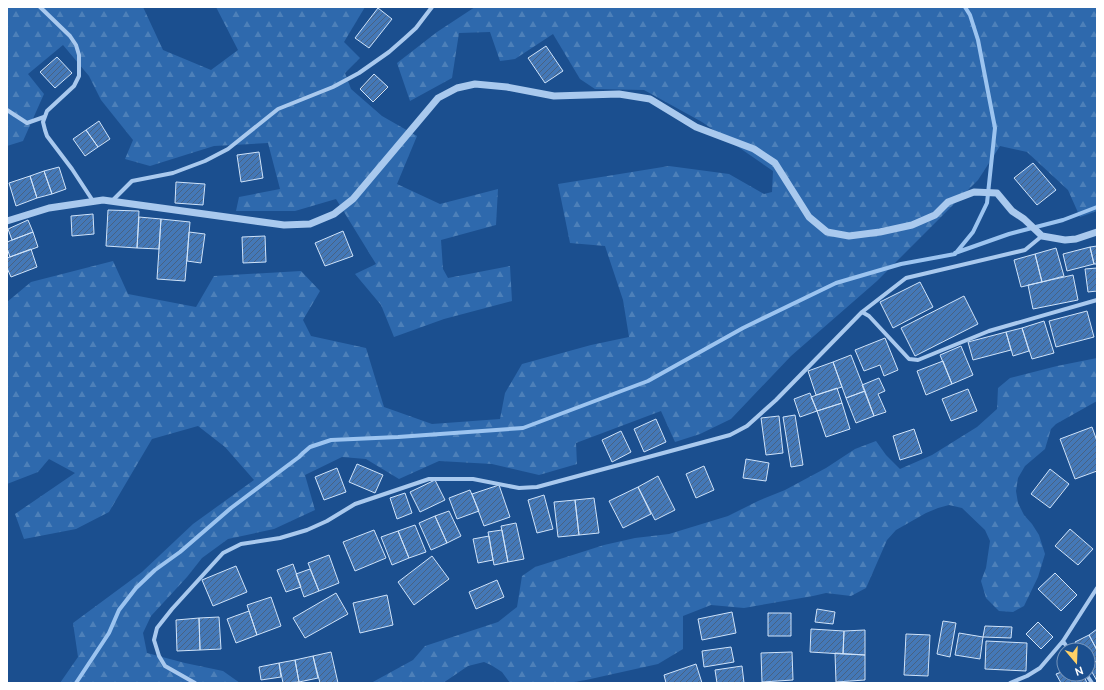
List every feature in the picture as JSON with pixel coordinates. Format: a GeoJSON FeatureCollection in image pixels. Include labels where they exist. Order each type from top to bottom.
{"type":"FeatureCollection","features":[{"type":"Feature","properties":{"kind":"street"},"geometry":{"type":"LineString","coordinates":[[40,7],[70,36],[80,55],[79,76],[74,86],[47,111],[43,122],[47,136],[72,169],[93,201]]}},
{"type":"Feature","properties":{"kind":"street"},"geometry":{"type":"LineString","coordinates":[[112,201],[132,181],[173,173],[205,161],[228,149],[278,109],[333,87],[359,73],[389,52],[405,38],[416,28],[432,7]]}},
{"type":"Feature","properties":{"kind":"street"},"geometry":{"type":"LineString","coordinates":[[7,221],[49,208],[93,201],[112,201],[284,225],[310,224],[334,214],[353,199],[438,98],[457,88],[475,84],[507,87],[554,96],[619,94],[650,100],[696,127],[754,149],[775,163],[809,217],[827,232],[849,236],[880,232],[912,225],[935,215],[948,202],[974,192],[997,193],[1012,211],[1024,219],[1042,236],[1065,240],[1076,239],[1097,232]]}},
{"type":"Feature","properties":{"kind":"street"},"geometry":{"type":"LineString","coordinates":[[7,110],[27,123],[44,116]]}},
{"type":"Feature","properties":{"kind":"street"},"geometry":{"type":"LineString","coordinates":[[195,683],[165,666],[159,656],[154,640],[157,628],[223,553],[241,544],[280,538],[307,530],[327,521],[355,504],[430,479],[473,479],[519,488],[537,488],[730,435],[747,426],[776,400],[862,312],[906,278],[1025,250],[1042,236]]}},
{"type":"Feature","properties":{"kind":"street"},"geometry":{"type":"LineString","coordinates":[[862,312],[869,316],[909,358],[918,360],[989,331],[1097,300]]}},
{"type":"Feature","properties":{"kind":"street"},"geometry":{"type":"LineString","coordinates":[[1010,683],[1027,676],[1040,668],[1063,641],[1097,588]]}},
{"type":"Feature","properties":{"kind":"green space"},"geometry":{"type":"Polygon","coordinates":[[[7,7],[143,7],[163,50],[211,70],[238,50],[216,7],[365,7],[344,42],[360,58],[345,73],[351,89],[382,116],[417,136],[397,184],[440,204],[498,189],[496,225],[441,240],[443,269],[448,278],[510,266],[512,301],[444,319],[394,337],[381,305],[355,274],[376,264],[336,199],[295,211],[236,211],[239,197],[280,189],[268,143],[214,146],[150,166],[125,159],[133,140],[101,100],[89,76],[63,45],[28,74],[44,94],[23,141],[7,146],[7,7]]]}},
{"type":"Feature","properties":{"kind":"green space"},"geometry":{"type":"Polygon","coordinates":[[[475,7],[1097,7],[1097,211],[1080,217],[1068,190],[1027,152],[1000,146],[978,180],[877,281],[791,356],[731,419],[700,434],[675,442],[661,411],[576,443],[577,464],[539,475],[492,464],[439,461],[399,479],[366,459],[342,457],[305,475],[315,510],[274,529],[228,539],[202,558],[187,577],[151,616],[143,633],[147,653],[223,671],[240,683],[60,683],[78,657],[73,623],[142,572],[193,524],[254,480],[225,447],[198,426],[152,439],[109,512],[76,529],[24,539],[15,514],[75,473],[49,459],[38,472],[7,484],[7,302],[31,282],[113,261],[128,294],[196,307],[214,276],[301,271],[320,291],[303,320],[311,336],[366,348],[384,407],[432,424],[500,419],[505,393],[522,364],[591,345],[629,337],[623,300],[605,246],[570,243],[558,184],[669,166],[729,174],[764,194],[772,192],[773,171],[702,122],[644,90],[595,89],[580,79],[553,34],[515,59],[500,61],[490,32],[459,33],[452,78],[410,101],[397,63],[437,32],[475,7]]]}},
{"type":"Feature","properties":{"kind":"green space"},"geometry":{"type":"Polygon","coordinates":[[[1097,358],[1097,401],[1056,424],[1051,429],[1045,449],[1025,466],[1018,478],[1016,491],[1018,503],[1024,515],[1039,535],[1045,554],[1038,577],[1024,606],[1013,612],[999,611],[986,598],[981,581],[986,568],[990,541],[985,530],[962,508],[949,505],[926,513],[896,530],[887,540],[866,588],[851,596],[826,593],[744,608],[711,605],[683,616],[683,649],[658,664],[568,683],[510,683],[502,672],[484,662],[468,666],[443,683],[371,683],[413,660],[425,646],[498,622],[517,607],[522,576],[535,567],[604,545],[635,538],[669,534],[728,516],[785,490],[826,468],[855,449],[876,441],[886,455],[900,469],[932,455],[977,427],[997,409],[998,388],[1010,378],[1097,358]]]}},
{"type":"Feature","properties":{"kind":"building"},"geometry":{"type":"Polygon","coordinates":[[[378,8],[392,19],[369,48],[355,38],[378,8]]]}},
{"type":"Feature","properties":{"kind":"building"},"geometry":{"type":"Polygon","coordinates":[[[546,46],[563,71],[545,83],[528,58],[546,46]]]}},
{"type":"Feature","properties":{"kind":"building"},"geometry":{"type":"Polygon","coordinates":[[[57,57],[72,73],[55,88],[40,72],[57,57]]]}},
{"type":"Feature","properties":{"kind":"building"},"geometry":{"type":"Polygon","coordinates":[[[374,74],[388,87],[373,102],[360,89],[374,74]]]}},
{"type":"Feature","properties":{"kind":"building"},"geometry":{"type":"Polygon","coordinates":[[[99,121],[110,139],[98,147],[86,130],[99,121]]]}},
{"type":"Feature","properties":{"kind":"building"},"geometry":{"type":"Polygon","coordinates":[[[86,130],[98,147],[85,156],[73,139],[86,130]]]}},
{"type":"Feature","properties":{"kind":"building"},"geometry":{"type":"Polygon","coordinates":[[[259,152],[263,178],[241,182],[237,155],[259,152]]]}},
{"type":"Feature","properties":{"kind":"building"},"geometry":{"type":"Polygon","coordinates":[[[1033,163],[1056,190],[1037,205],[1014,178],[1033,163]]]}},
{"type":"Feature","properties":{"kind":"building"},"geometry":{"type":"Polygon","coordinates":[[[59,167],[66,189],[52,194],[44,171],[59,167]]]}},
{"type":"Feature","properties":{"kind":"building"},"geometry":{"type":"Polygon","coordinates":[[[44,171],[52,194],[37,198],[30,176],[44,171]]]}},
{"type":"Feature","properties":{"kind":"building"},"geometry":{"type":"Polygon","coordinates":[[[30,176],[37,198],[16,206],[9,183],[30,176]]]}},
{"type":"Feature","properties":{"kind":"building"},"geometry":{"type":"Polygon","coordinates":[[[176,182],[205,184],[203,205],[175,203],[176,182]]]}},
{"type":"Feature","properties":{"kind":"building"},"geometry":{"type":"Polygon","coordinates":[[[108,210],[139,211],[137,248],[106,246],[108,210]]]}},
{"type":"Feature","properties":{"kind":"building"},"geometry":{"type":"Polygon","coordinates":[[[93,214],[94,234],[72,236],[71,216],[93,214]]]}},
{"type":"Feature","properties":{"kind":"building"},"geometry":{"type":"Polygon","coordinates":[[[139,217],[161,219],[159,249],[137,248],[139,217]]]}},
{"type":"Feature","properties":{"kind":"building"},"geometry":{"type":"Polygon","coordinates":[[[161,219],[190,222],[185,281],[157,279],[161,219]]]}},
{"type":"Feature","properties":{"kind":"building"},"geometry":{"type":"Polygon","coordinates":[[[28,220],[33,232],[12,240],[8,229],[28,220]]]}},
{"type":"Feature","properties":{"kind":"building"},"geometry":{"type":"Polygon","coordinates":[[[343,231],[353,256],[325,266],[315,243],[343,231]]]}},
{"type":"Feature","properties":{"kind":"building"},"geometry":{"type":"Polygon","coordinates":[[[33,232],[38,247],[10,257],[7,242],[33,232]]]}},
{"type":"Feature","properties":{"kind":"building"},"geometry":{"type":"Polygon","coordinates":[[[189,232],[205,234],[201,263],[187,261],[189,232]]]}},
{"type":"Feature","properties":{"kind":"building"},"geometry":{"type":"Polygon","coordinates":[[[265,236],[266,262],[243,263],[242,237],[265,236]]]}},
{"type":"Feature","properties":{"kind":"building"},"geometry":{"type":"Polygon","coordinates":[[[1097,246],[1097,264],[1094,264],[1090,247],[1097,246]]]}},
{"type":"Feature","properties":{"kind":"building"},"geometry":{"type":"Polygon","coordinates":[[[1090,247],[1094,264],[1067,271],[1063,254],[1090,247]]]}},
{"type":"Feature","properties":{"kind":"building"},"geometry":{"type":"Polygon","coordinates":[[[1056,248],[1064,276],[1042,282],[1035,254],[1056,248]]]}},
{"type":"Feature","properties":{"kind":"building"},"geometry":{"type":"Polygon","coordinates":[[[31,249],[37,267],[11,277],[7,268],[7,258],[31,249]]]}},
{"type":"Feature","properties":{"kind":"building"},"geometry":{"type":"Polygon","coordinates":[[[1035,254],[1042,282],[1021,287],[1014,260],[1035,254]]]}},
{"type":"Feature","properties":{"kind":"building"},"geometry":{"type":"Polygon","coordinates":[[[1097,268],[1097,291],[1088,292],[1085,269],[1097,268]]]}},
{"type":"Feature","properties":{"kind":"building"},"geometry":{"type":"Polygon","coordinates":[[[1073,275],[1078,300],[1033,309],[1028,285],[1073,275]]]}},
{"type":"Feature","properties":{"kind":"building"},"geometry":{"type":"Polygon","coordinates":[[[920,282],[933,307],[893,328],[880,302],[920,282]]]}},
{"type":"Feature","properties":{"kind":"building"},"geometry":{"type":"Polygon","coordinates":[[[964,296],[978,324],[915,356],[901,328],[964,296]]]}},
{"type":"Feature","properties":{"kind":"building"},"geometry":{"type":"Polygon","coordinates":[[[1087,311],[1094,337],[1056,347],[1049,321],[1087,311]]]}},
{"type":"Feature","properties":{"kind":"building"},"geometry":{"type":"Polygon","coordinates":[[[1044,321],[1054,353],[1032,359],[1022,328],[1044,321]]]}},
{"type":"Feature","properties":{"kind":"building"},"geometry":{"type":"Polygon","coordinates":[[[1022,328],[1029,351],[1013,356],[1006,332],[1022,328]]]}},
{"type":"Feature","properties":{"kind":"building"},"geometry":{"type":"Polygon","coordinates":[[[1006,332],[1011,350],[973,360],[968,342],[1006,332]]]}},
{"type":"Feature","properties":{"kind":"building"},"geometry":{"type":"Polygon","coordinates":[[[885,338],[898,370],[884,376],[880,365],[864,371],[855,350],[885,338]]]}},
{"type":"Feature","properties":{"kind":"building"},"geometry":{"type":"Polygon","coordinates":[[[961,346],[973,375],[952,384],[940,355],[961,346]]]}},
{"type":"Feature","properties":{"kind":"building"},"geometry":{"type":"Polygon","coordinates":[[[851,355],[865,391],[846,398],[833,362],[851,355]]]}},
{"type":"Feature","properties":{"kind":"building"},"geometry":{"type":"Polygon","coordinates":[[[943,361],[952,384],[926,395],[917,371],[943,361]]]}},
{"type":"Feature","properties":{"kind":"building"},"geometry":{"type":"Polygon","coordinates":[[[833,362],[842,387],[816,395],[808,371],[833,362]]]}},
{"type":"Feature","properties":{"kind":"building"},"geometry":{"type":"Polygon","coordinates":[[[879,378],[885,391],[878,394],[886,412],[874,416],[862,385],[879,378]]]}},
{"type":"Feature","properties":{"kind":"building"},"geometry":{"type":"Polygon","coordinates":[[[837,388],[842,403],[817,411],[811,397],[837,388]]]}},
{"type":"Feature","properties":{"kind":"building"},"geometry":{"type":"Polygon","coordinates":[[[968,389],[977,411],[951,421],[942,399],[968,389]]]}},
{"type":"Feature","properties":{"kind":"building"},"geometry":{"type":"Polygon","coordinates":[[[865,391],[874,416],[856,423],[846,398],[865,391]]]}},
{"type":"Feature","properties":{"kind":"building"},"geometry":{"type":"Polygon","coordinates":[[[810,393],[817,411],[800,417],[794,399],[810,393]]]}},
{"type":"Feature","properties":{"kind":"building"},"geometry":{"type":"Polygon","coordinates":[[[842,403],[850,429],[826,437],[817,411],[842,403]]]}},
{"type":"Feature","properties":{"kind":"building"},"geometry":{"type":"Polygon","coordinates":[[[795,415],[803,465],[791,467],[783,417],[795,415]]]}},
{"type":"Feature","properties":{"kind":"building"},"geometry":{"type":"Polygon","coordinates":[[[779,416],[783,453],[766,455],[761,418],[779,416]]]}},
{"type":"Feature","properties":{"kind":"building"},"geometry":{"type":"Polygon","coordinates":[[[656,419],[666,442],[644,452],[634,429],[656,419]]]}},
{"type":"Feature","properties":{"kind":"building"},"geometry":{"type":"Polygon","coordinates":[[[1092,427],[1097,441],[1097,471],[1075,479],[1060,439],[1092,427]]]}},
{"type":"Feature","properties":{"kind":"building"},"geometry":{"type":"Polygon","coordinates":[[[914,429],[922,453],[900,460],[893,436],[914,429]]]}},
{"type":"Feature","properties":{"kind":"building"},"geometry":{"type":"Polygon","coordinates":[[[621,431],[631,452],[612,462],[602,440],[621,431]]]}},
{"type":"Feature","properties":{"kind":"building"},"geometry":{"type":"Polygon","coordinates":[[[746,459],[769,463],[766,481],[743,478],[746,459]]]}},
{"type":"Feature","properties":{"kind":"building"},"geometry":{"type":"Polygon","coordinates":[[[357,464],[383,475],[375,493],[349,482],[357,464]]]}},
{"type":"Feature","properties":{"kind":"building"},"geometry":{"type":"Polygon","coordinates":[[[704,466],[714,490],[696,498],[686,474],[704,466]]]}},
{"type":"Feature","properties":{"kind":"building"},"geometry":{"type":"Polygon","coordinates":[[[337,468],[346,492],[324,500],[315,477],[337,468]]]}},
{"type":"Feature","properties":{"kind":"building"},"geometry":{"type":"Polygon","coordinates":[[[1050,469],[1069,484],[1050,508],[1031,494],[1050,469]]]}},
{"type":"Feature","properties":{"kind":"building"},"geometry":{"type":"Polygon","coordinates":[[[658,476],[675,510],[655,520],[638,487],[658,476]]]}},
{"type":"Feature","properties":{"kind":"building"},"geometry":{"type":"Polygon","coordinates":[[[435,480],[445,500],[420,512],[410,492],[435,480]]]}},
{"type":"Feature","properties":{"kind":"building"},"geometry":{"type":"Polygon","coordinates":[[[499,485],[510,517],[484,526],[472,494],[499,485]]]}},
{"type":"Feature","properties":{"kind":"building"},"geometry":{"type":"Polygon","coordinates":[[[638,487],[651,514],[623,528],[609,501],[638,487]]]}},
{"type":"Feature","properties":{"kind":"building"},"geometry":{"type":"Polygon","coordinates":[[[470,490],[479,511],[457,519],[449,498],[470,490]]]}},
{"type":"Feature","properties":{"kind":"building"},"geometry":{"type":"Polygon","coordinates":[[[405,493],[412,513],[397,519],[390,498],[405,493]]]}},
{"type":"Feature","properties":{"kind":"building"},"geometry":{"type":"Polygon","coordinates":[[[544,495],[553,529],[537,533],[528,500],[544,495]]]}},
{"type":"Feature","properties":{"kind":"building"},"geometry":{"type":"Polygon","coordinates":[[[594,498],[599,533],[579,535],[575,500],[594,498]]]}},
{"type":"Feature","properties":{"kind":"building"},"geometry":{"type":"Polygon","coordinates":[[[575,500],[579,535],[558,537],[554,502],[575,500]]]}},
{"type":"Feature","properties":{"kind":"building"},"geometry":{"type":"Polygon","coordinates":[[[449,511],[461,536],[447,543],[435,516],[449,511]]]}},
{"type":"Feature","properties":{"kind":"building"},"geometry":{"type":"Polygon","coordinates":[[[435,516],[447,543],[431,550],[419,523],[435,516]]]}},
{"type":"Feature","properties":{"kind":"building"},"geometry":{"type":"Polygon","coordinates":[[[516,523],[524,559],[508,562],[501,526],[516,523]]]}},
{"type":"Feature","properties":{"kind":"building"},"geometry":{"type":"Polygon","coordinates":[[[415,525],[426,552],[409,558],[398,531],[415,525]]]}},
{"type":"Feature","properties":{"kind":"building"},"geometry":{"type":"Polygon","coordinates":[[[1070,529],[1093,549],[1078,565],[1055,546],[1070,529]]]}},
{"type":"Feature","properties":{"kind":"building"},"geometry":{"type":"Polygon","coordinates":[[[374,530],[386,558],[355,571],[343,542],[374,530]]]}},
{"type":"Feature","properties":{"kind":"building"},"geometry":{"type":"Polygon","coordinates":[[[502,530],[508,562],[494,565],[488,532],[502,530]]]}},
{"type":"Feature","properties":{"kind":"building"},"geometry":{"type":"Polygon","coordinates":[[[398,531],[409,558],[392,565],[381,537],[398,531]]]}},
{"type":"Feature","properties":{"kind":"building"},"geometry":{"type":"Polygon","coordinates":[[[489,536],[493,560],[478,563],[473,539],[489,536]]]}},
{"type":"Feature","properties":{"kind":"building"},"geometry":{"type":"Polygon","coordinates":[[[329,555],[339,583],[319,591],[308,563],[329,555]]]}},
{"type":"Feature","properties":{"kind":"building"},"geometry":{"type":"Polygon","coordinates":[[[432,556],[449,579],[414,605],[398,582],[432,556]]]}},
{"type":"Feature","properties":{"kind":"building"},"geometry":{"type":"Polygon","coordinates":[[[293,564],[301,587],[286,592],[277,570],[293,564]]]}},
{"type":"Feature","properties":{"kind":"building"},"geometry":{"type":"Polygon","coordinates":[[[236,566],[247,592],[213,606],[202,580],[236,566]]]}},
{"type":"Feature","properties":{"kind":"building"},"geometry":{"type":"Polygon","coordinates":[[[310,569],[319,591],[304,597],[296,574],[310,569]]]}},
{"type":"Feature","properties":{"kind":"building"},"geometry":{"type":"Polygon","coordinates":[[[1055,573],[1077,595],[1061,611],[1038,589],[1055,573]]]}},
{"type":"Feature","properties":{"kind":"building"},"geometry":{"type":"Polygon","coordinates":[[[497,580],[504,597],[476,609],[469,592],[497,580]]]}},
{"type":"Feature","properties":{"kind":"building"},"geometry":{"type":"Polygon","coordinates":[[[336,593],[348,614],[305,638],[293,618],[336,593]]]}},
{"type":"Feature","properties":{"kind":"building"},"geometry":{"type":"Polygon","coordinates":[[[387,595],[393,625],[360,633],[353,603],[387,595]]]}},
{"type":"Feature","properties":{"kind":"building"},"geometry":{"type":"Polygon","coordinates":[[[271,597],[281,626],[257,635],[247,605],[271,597]]]}},
{"type":"Feature","properties":{"kind":"building"},"geometry":{"type":"Polygon","coordinates":[[[817,609],[835,612],[833,624],[815,622],[817,609]]]}},
{"type":"Feature","properties":{"kind":"building"},"geometry":{"type":"Polygon","coordinates":[[[249,611],[257,635],[236,643],[227,619],[249,611]]]}},
{"type":"Feature","properties":{"kind":"building"},"geometry":{"type":"Polygon","coordinates":[[[732,612],[736,633],[702,640],[698,619],[732,612]]]}},
{"type":"Feature","properties":{"kind":"building"},"geometry":{"type":"Polygon","coordinates":[[[768,613],[791,613],[791,636],[768,636],[768,613]]]}},
{"type":"Feature","properties":{"kind":"building"},"geometry":{"type":"Polygon","coordinates":[[[219,617],[221,649],[200,650],[199,618],[219,617]]]}},
{"type":"Feature","properties":{"kind":"building"},"geometry":{"type":"Polygon","coordinates":[[[199,618],[200,650],[177,651],[176,620],[199,618]]]}},
{"type":"Feature","properties":{"kind":"building"},"geometry":{"type":"Polygon","coordinates":[[[943,621],[956,623],[950,657],[937,654],[943,621]]]}},
{"type":"Feature","properties":{"kind":"building"},"geometry":{"type":"Polygon","coordinates":[[[1038,622],[1053,637],[1041,649],[1026,634],[1038,622]]]}},
{"type":"Feature","properties":{"kind":"building"},"geometry":{"type":"Polygon","coordinates":[[[985,626],[1012,627],[1011,638],[983,637],[985,626]]]}},
{"type":"Feature","properties":{"kind":"building"},"geometry":{"type":"Polygon","coordinates":[[[811,629],[844,631],[843,654],[810,652],[811,629]]]}},
{"type":"Feature","properties":{"kind":"building"},"geometry":{"type":"Polygon","coordinates":[[[1097,629],[1097,650],[1096,642],[1093,642],[1089,635],[1097,629]]]}},
{"type":"Feature","properties":{"kind":"building"},"geometry":{"type":"Polygon","coordinates":[[[865,630],[865,655],[843,654],[844,631],[865,630]]]}},
{"type":"Feature","properties":{"kind":"building"},"geometry":{"type":"Polygon","coordinates":[[[959,633],[983,637],[980,659],[955,655],[959,633]]]}},
{"type":"Feature","properties":{"kind":"building"},"geometry":{"type":"Polygon","coordinates":[[[906,634],[930,635],[928,676],[904,675],[906,634]]]}},
{"type":"Feature","properties":{"kind":"building"},"geometry":{"type":"Polygon","coordinates":[[[1089,635],[1093,642],[1075,642],[1089,635]]]}},
{"type":"Feature","properties":{"kind":"building"},"geometry":{"type":"Polygon","coordinates":[[[986,641],[1027,643],[1026,671],[985,669],[986,641]]]}},
{"type":"Feature","properties":{"kind":"building"},"geometry":{"type":"Polygon","coordinates":[[[731,647],[734,662],[704,667],[702,651],[731,647]]]}},
{"type":"Feature","properties":{"kind":"building"},"geometry":{"type":"Polygon","coordinates":[[[1096,648],[1097,650],[1096,661],[1096,648]]]}},
{"type":"Feature","properties":{"kind":"building"},"geometry":{"type":"Polygon","coordinates":[[[331,652],[338,683],[320,683],[313,656],[331,652]]]}},
{"type":"Feature","properties":{"kind":"building"},"geometry":{"type":"Polygon","coordinates":[[[792,652],[793,680],[762,682],[761,653],[792,652]]]}},
{"type":"Feature","properties":{"kind":"building"},"geometry":{"type":"Polygon","coordinates":[[[835,653],[865,655],[865,680],[836,682],[835,653]]]}},
{"type":"Feature","properties":{"kind":"building"},"geometry":{"type":"Polygon","coordinates":[[[313,656],[318,678],[299,682],[295,660],[313,656]]]}},
{"type":"Feature","properties":{"kind":"building"},"geometry":{"type":"Polygon","coordinates":[[[295,660],[299,682],[283,683],[279,663],[295,660]]]}},
{"type":"Feature","properties":{"kind":"building"},"geometry":{"type":"Polygon","coordinates":[[[1097,661],[1097,681],[1096,679],[1097,661]]]}},
{"type":"Feature","properties":{"kind":"building"},"geometry":{"type":"Polygon","coordinates":[[[279,663],[281,677],[261,680],[259,667],[279,663]]]}},
{"type":"Feature","properties":{"kind":"building"},"geometry":{"type":"Polygon","coordinates":[[[696,664],[702,683],[666,683],[664,675],[696,664]]]}},
{"type":"Feature","properties":{"kind":"building"},"geometry":{"type":"Polygon","coordinates":[[[742,666],[744,683],[717,683],[715,670],[742,666]]]}},
{"type":"Feature","properties":{"kind":"building"},"geometry":{"type":"Polygon","coordinates":[[[1060,682],[1087,683],[1061,683],[1060,682]]]}},
{"type":"Feature","properties":{"kind":"waterway"},"geometry":{"type":"LineString","coordinates":[[76,683],[109,633],[119,610],[136,588],[155,570],[180,552],[231,508],[310,447],[331,440],[523,428],[648,381],[743,328],[836,283],[901,264],[955,254],[973,232],[987,203],[995,128],[978,40],[970,15],[965,7]]}},
{"type":"Feature","properties":{"kind":"waterway"},"geometry":{"type":"LineString","coordinates":[[955,253],[1009,234],[1063,220],[1097,207]]}}]}
